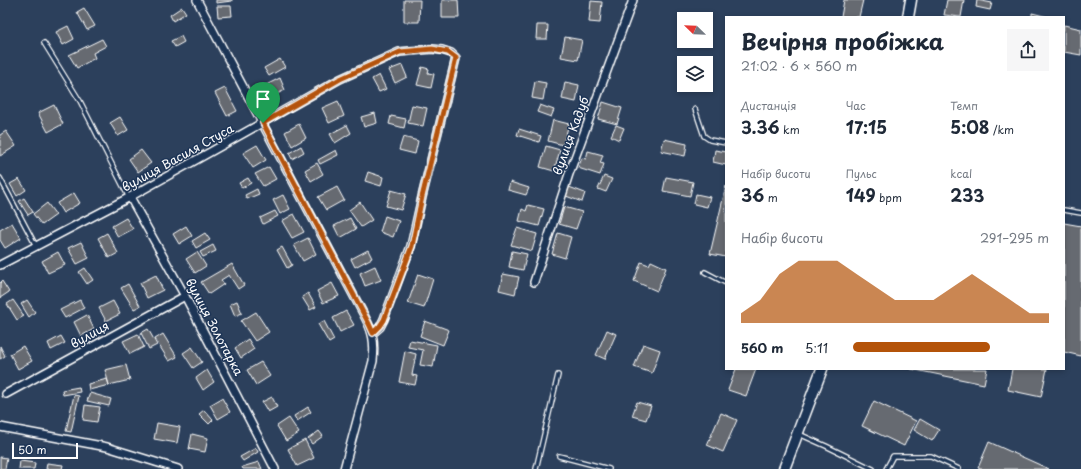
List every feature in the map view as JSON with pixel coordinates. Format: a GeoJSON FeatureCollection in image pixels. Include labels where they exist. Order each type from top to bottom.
{"type":"FeatureCollection","features":[{"type":"Feature","properties":{"kind":"main road"},"geometry":{"type":"LineString","coordinates":[[908,16],[911,0]]}},
{"type":"Feature","properties":{"kind":"main road"},"geometry":{"type":"LineString","coordinates":[[784,469],[822,370]]}},
{"type":"Feature","properties":{"kind":"street"},"geometry":{"type":"LineString","coordinates":[[197,0],[373,333],[373,361],[344,469]]}},
{"type":"Feature","properties":{"kind":"street","name":"вулиця Кадуб"},"geometry":{"type":"LineString","coordinates":[[534,282],[569,174],[633,0]]}},
{"type":"Feature","properties":{"kind":"street","name":"вулиця Василя Стуса"},"geometry":{"type":"LineString","coordinates":[[0,265],[130,197],[340,79],[400,52],[432,49],[442,50],[451,53],[456,58],[422,197],[412,246],[384,320],[373,333]]}},
{"type":"Feature","properties":{"kind":"street","name":"вулиця Золотарка"},"geometry":{"type":"LineString","coordinates":[[130,197],[185,296],[275,469]]}},
{"type":"Feature","properties":{"kind":"street","name":"вулиця"},"geometry":{"type":"LineString","coordinates":[[6,394],[185,296]]}},
{"type":"Feature","properties":{"kind":"street"},"geometry":{"type":"LineString","coordinates":[[0,427],[107,447],[178,469]]}},
{"type":"Feature","properties":{"kind":"lane"},"geometry":{"type":"LineString","coordinates":[[44,43],[80,101],[130,197]]}},
{"type":"Feature","properties":{"kind":"lane"},"geometry":{"type":"LineString","coordinates":[[695,109],[704,136],[710,140],[725,143]]}},
{"type":"Feature","properties":{"kind":"lane"},"geometry":{"type":"LineString","coordinates":[[0,178],[36,246]]}},
{"type":"Feature","properties":{"kind":"lane"},"geometry":{"type":"LineString","coordinates":[[1065,210],[1081,213]]}},
{"type":"Feature","properties":{"kind":"lane"},"geometry":{"type":"LineString","coordinates":[[705,272],[725,282]]}},
{"type":"Feature","properties":{"kind":"lane"},"geometry":{"type":"LineString","coordinates":[[536,469],[558,375]]}},
{"type":"Feature","properties":{"kind":"lane"},"geometry":{"type":"LineString","coordinates":[[798,433],[873,469]]}},
{"type":"Feature","properties":{"kind":"lane"},"geometry":{"type":"LineString","coordinates":[[559,456],[609,469]]}},
{"type":"Feature","properties":{"kind":"lane"},"geometry":{"type":"LineString","coordinates":[[886,469],[893,456],[931,456],[959,469]]}},
{"type":"Feature","properties":{"kind":"building"},"geometry":{"type":"Polygon","coordinates":[[[216,0],[232,0],[232,1],[216,3],[216,0]]]}},
{"type":"Feature","properties":{"kind":"building"},"geometry":{"type":"Polygon","coordinates":[[[404,0],[420,0],[419,22],[404,22],[404,0]]]}},
{"type":"Feature","properties":{"kind":"building"},"geometry":{"type":"Polygon","coordinates":[[[442,0],[458,0],[459,18],[442,18],[442,0]]]}},
{"type":"Feature","properties":{"kind":"building"},"geometry":{"type":"Polygon","coordinates":[[[844,0],[863,0],[859,16],[841,16],[844,0]]]}},
{"type":"Feature","properties":{"kind":"building"},"geometry":{"type":"Polygon","coordinates":[[[947,0],[964,0],[961,16],[944,15],[947,0]]]}},
{"type":"Feature","properties":{"kind":"building"},"geometry":{"type":"Polygon","coordinates":[[[977,0],[992,3],[990,10],[976,7],[977,0]]]}},
{"type":"Feature","properties":{"kind":"building"},"geometry":{"type":"Polygon","coordinates":[[[591,1],[602,2],[600,23],[589,22],[591,1]]]}},
{"type":"Feature","properties":{"kind":"building"},"geometry":{"type":"Polygon","coordinates":[[[217,6],[231,6],[232,16],[218,17],[217,6]]]}},
{"type":"Feature","properties":{"kind":"building"},"geometry":{"type":"Polygon","coordinates":[[[182,7],[186,13],[173,21],[170,15],[182,7]]]}},
{"type":"Feature","properties":{"kind":"building"},"geometry":{"type":"Polygon","coordinates":[[[84,8],[95,26],[87,30],[77,12],[84,8]]]}},
{"type":"Feature","properties":{"kind":"building"},"geometry":{"type":"Polygon","coordinates":[[[1032,13],[1044,16],[1032,16],[1032,13]]]}},
{"type":"Feature","properties":{"kind":"building"},"geometry":{"type":"Polygon","coordinates":[[[537,25],[548,25],[547,39],[536,39],[537,25]]]}},
{"type":"Feature","properties":{"kind":"building"},"geometry":{"type":"Polygon","coordinates":[[[1065,25],[1081,29],[1081,55],[1065,52],[1065,25]]]}},
{"type":"Feature","properties":{"kind":"building"},"geometry":{"type":"Polygon","coordinates":[[[68,26],[74,39],[63,45],[56,32],[68,26]]]}},
{"type":"Feature","properties":{"kind":"building"},"geometry":{"type":"Polygon","coordinates":[[[181,36],[184,42],[175,47],[171,41],[181,36]]]}},
{"type":"Feature","properties":{"kind":"building"},"geometry":{"type":"Polygon","coordinates":[[[565,37],[582,40],[578,60],[561,57],[565,37]]]}},
{"type":"Feature","properties":{"kind":"building"},"geometry":{"type":"Polygon","coordinates":[[[102,39],[106,46],[93,53],[95,58],[77,68],[69,55],[102,39]]]}},
{"type":"Feature","properties":{"kind":"building"},"geometry":{"type":"Polygon","coordinates":[[[280,59],[285,67],[269,76],[264,68],[280,59]]]}},
{"type":"Feature","properties":{"kind":"building"},"geometry":{"type":"Polygon","coordinates":[[[402,65],[407,77],[395,83],[389,70],[402,65]]]}},
{"type":"Feature","properties":{"kind":"building"},"geometry":{"type":"Polygon","coordinates":[[[422,67],[429,69],[428,73],[434,74],[431,88],[417,85],[422,67]]]}},
{"type":"Feature","properties":{"kind":"building"},"geometry":{"type":"Polygon","coordinates":[[[379,75],[386,89],[379,92],[372,79],[379,75]]]}},
{"type":"Feature","properties":{"kind":"building"},"geometry":{"type":"Polygon","coordinates":[[[280,78],[285,90],[269,98],[264,86],[280,78]]]}},
{"type":"Feature","properties":{"kind":"building"},"geometry":{"type":"Polygon","coordinates":[[[535,81],[546,83],[543,100],[532,98],[535,81]]]}},
{"type":"Feature","properties":{"kind":"building"},"geometry":{"type":"Polygon","coordinates":[[[565,82],[579,85],[576,102],[562,99],[565,82]]]}},
{"type":"Feature","properties":{"kind":"building"},"geometry":{"type":"Polygon","coordinates":[[[225,88],[237,111],[227,116],[215,93],[225,88]]]}},
{"type":"Feature","properties":{"kind":"building"},"geometry":{"type":"Polygon","coordinates":[[[338,101],[344,116],[329,123],[322,108],[338,101]]]}},
{"type":"Feature","properties":{"kind":"building"},"geometry":{"type":"Polygon","coordinates":[[[603,102],[622,108],[617,124],[598,119],[603,102]]]}},
{"type":"Feature","properties":{"kind":"building"},"geometry":{"type":"Polygon","coordinates":[[[54,105],[63,124],[48,132],[38,113],[54,105]]]}},
{"type":"Feature","properties":{"kind":"building"},"geometry":{"type":"Polygon","coordinates":[[[412,105],[427,108],[423,126],[408,123],[412,105]]]}},
{"type":"Feature","properties":{"kind":"building"},"geometry":{"type":"Polygon","coordinates":[[[540,105],[554,110],[551,117],[537,112],[540,105]]]}},
{"type":"Feature","properties":{"kind":"building"},"geometry":{"type":"Polygon","coordinates":[[[375,113],[377,123],[364,127],[361,117],[375,113]]]}},
{"type":"Feature","properties":{"kind":"building"},"geometry":{"type":"Polygon","coordinates":[[[391,116],[406,119],[404,128],[389,124],[391,116]]]}},
{"type":"Feature","properties":{"kind":"building"},"geometry":{"type":"Polygon","coordinates":[[[120,117],[128,130],[118,136],[110,123],[120,117]]]}},
{"type":"Feature","properties":{"kind":"building"},"geometry":{"type":"Polygon","coordinates":[[[553,120],[569,124],[563,145],[548,141],[553,120]]]}},
{"type":"Feature","properties":{"kind":"building"},"geometry":{"type":"Polygon","coordinates":[[[299,124],[306,138],[292,146],[285,132],[299,124]]]}},
{"type":"Feature","properties":{"kind":"building"},"geometry":{"type":"Polygon","coordinates":[[[347,125],[351,133],[335,143],[330,134],[347,125]]]}},
{"type":"Feature","properties":{"kind":"building"},"geometry":{"type":"Polygon","coordinates":[[[616,125],[624,128],[619,140],[611,136],[616,125]]]}},
{"type":"Feature","properties":{"kind":"building"},"geometry":{"type":"Polygon","coordinates":[[[519,129],[541,136],[539,142],[517,135],[519,129]]]}},
{"type":"Feature","properties":{"kind":"building"},"geometry":{"type":"Polygon","coordinates":[[[6,131],[16,146],[0,156],[0,135],[6,131]]]}},
{"type":"Feature","properties":{"kind":"building"},"geometry":{"type":"Polygon","coordinates":[[[403,137],[418,141],[415,154],[399,150],[403,137]]]}},
{"type":"Feature","properties":{"kind":"building"},"geometry":{"type":"Polygon","coordinates":[[[664,139],[687,144],[685,156],[661,151],[664,139]]]}},
{"type":"Feature","properties":{"kind":"building"},"geometry":{"type":"Polygon","coordinates":[[[257,145],[266,160],[253,168],[243,153],[257,145]]]}},
{"type":"Feature","properties":{"kind":"building"},"geometry":{"type":"Polygon","coordinates":[[[301,146],[304,152],[292,159],[289,153],[301,146]]]}},
{"type":"Feature","properties":{"kind":"building"},"geometry":{"type":"Polygon","coordinates":[[[546,146],[560,150],[554,171],[540,167],[546,146]]]}},
{"type":"Feature","properties":{"kind":"building"},"geometry":{"type":"Polygon","coordinates":[[[141,150],[151,163],[138,172],[129,159],[141,150]]]}},
{"type":"Feature","properties":{"kind":"building"},"geometry":{"type":"Polygon","coordinates":[[[336,150],[338,155],[320,164],[318,160],[336,150]]]}},
{"type":"Feature","properties":{"kind":"building"},"geometry":{"type":"Polygon","coordinates":[[[715,150],[725,152],[725,165],[713,162],[715,150]]]}},
{"type":"Feature","properties":{"kind":"building"},"geometry":{"type":"Polygon","coordinates":[[[588,151],[603,155],[600,163],[604,164],[600,175],[578,168],[582,158],[586,159],[588,151]]]}},
{"type":"Feature","properties":{"kind":"building"},"geometry":{"type":"Polygon","coordinates":[[[317,163],[323,174],[311,181],[305,170],[317,163]]]}},
{"type":"Feature","properties":{"kind":"building"},"geometry":{"type":"Polygon","coordinates":[[[269,167],[276,179],[263,186],[255,174],[269,167]]]}},
{"type":"Feature","properties":{"kind":"building"},"geometry":{"type":"Polygon","coordinates":[[[368,172],[383,177],[381,186],[365,181],[368,172]]]}},
{"type":"Feature","properties":{"kind":"building"},"geometry":{"type":"Polygon","coordinates":[[[604,176],[612,179],[606,192],[598,189],[604,176]]]}},
{"type":"Feature","properties":{"kind":"building"},"geometry":{"type":"Polygon","coordinates":[[[666,177],[693,182],[690,196],[663,191],[666,177]]]}},
{"type":"Feature","properties":{"kind":"building"},"geometry":{"type":"Polygon","coordinates":[[[248,178],[251,183],[242,188],[239,183],[248,178]]]}},
{"type":"Feature","properties":{"kind":"building"},"geometry":{"type":"Polygon","coordinates":[[[19,179],[26,190],[17,196],[10,184],[19,179]]]}},
{"type":"Feature","properties":{"kind":"building"},"geometry":{"type":"Polygon","coordinates":[[[510,182],[529,188],[526,195],[508,190],[510,182]]]}},
{"type":"Feature","properties":{"kind":"building"},"geometry":{"type":"Polygon","coordinates":[[[337,187],[344,200],[326,210],[318,197],[337,187]]]}},
{"type":"Feature","properties":{"kind":"building"},"geometry":{"type":"Polygon","coordinates":[[[569,187],[585,193],[582,202],[566,196],[569,187]]]}},
{"type":"Feature","properties":{"kind":"building"},"geometry":{"type":"Polygon","coordinates":[[[257,189],[259,194],[247,199],[245,195],[257,189]]]}},
{"type":"Feature","properties":{"kind":"building"},"geometry":{"type":"Polygon","coordinates":[[[391,190],[406,194],[401,210],[386,206],[391,190]]]}},
{"type":"Feature","properties":{"kind":"building"},"geometry":{"type":"Polygon","coordinates":[[[725,190],[725,257],[710,254],[725,190]]]}},
{"type":"Feature","properties":{"kind":"building"},"geometry":{"type":"Polygon","coordinates":[[[74,193],[80,203],[63,213],[57,203],[74,193]]]}},
{"type":"Feature","properties":{"kind":"building"},"geometry":{"type":"Polygon","coordinates":[[[696,194],[710,197],[707,207],[694,204],[696,194]]]}},
{"type":"Feature","properties":{"kind":"building"},"geometry":{"type":"Polygon","coordinates":[[[283,195],[290,209],[280,214],[273,200],[283,195]]]}},
{"type":"Feature","properties":{"kind":"building"},"geometry":{"type":"Polygon","coordinates":[[[24,198],[33,212],[28,215],[19,201],[24,198]]]}},
{"type":"Feature","properties":{"kind":"building"},"geometry":{"type":"Polygon","coordinates":[[[360,202],[372,220],[361,227],[349,210],[360,202]]]}},
{"type":"Feature","properties":{"kind":"building"},"geometry":{"type":"Polygon","coordinates":[[[47,203],[56,215],[42,225],[33,214],[47,203]]]}},
{"type":"Feature","properties":{"kind":"building"},"geometry":{"type":"Polygon","coordinates":[[[528,205],[544,209],[539,226],[519,221],[522,209],[526,211],[528,205]]]}},
{"type":"Feature","properties":{"kind":"building"},"geometry":{"type":"Polygon","coordinates":[[[564,207],[582,212],[576,229],[559,224],[564,207]]]}},
{"type":"Feature","properties":{"kind":"building"},"geometry":{"type":"Polygon","coordinates":[[[275,211],[278,216],[263,224],[260,218],[275,211]]]}},
{"type":"Feature","properties":{"kind":"building"},"geometry":{"type":"Polygon","coordinates":[[[294,214],[304,232],[292,238],[282,221],[294,214]]]}},
{"type":"Feature","properties":{"kind":"building"},"geometry":{"type":"Polygon","coordinates":[[[385,216],[399,221],[393,237],[380,232],[385,216]]]}},
{"type":"Feature","properties":{"kind":"building"},"geometry":{"type":"Polygon","coordinates":[[[126,218],[133,229],[118,237],[112,226],[126,218]]]}},
{"type":"Feature","properties":{"kind":"building"},"geometry":{"type":"Polygon","coordinates":[[[350,218],[356,229],[340,238],[334,226],[350,218]]]}},
{"type":"Feature","properties":{"kind":"building"},"geometry":{"type":"Polygon","coordinates":[[[12,223],[21,238],[5,248],[0,240],[0,230],[12,223]]]}},
{"type":"Feature","properties":{"kind":"building"},"geometry":{"type":"Polygon","coordinates":[[[1065,223],[1081,226],[1081,356],[1065,352],[1065,223]]]}},
{"type":"Feature","properties":{"kind":"building"},"geometry":{"type":"Polygon","coordinates":[[[186,226],[192,236],[179,244],[173,234],[186,226]]]}},
{"type":"Feature","properties":{"kind":"building"},"geometry":{"type":"Polygon","coordinates":[[[517,228],[537,234],[532,251],[511,245],[517,228]]]}},
{"type":"Feature","properties":{"kind":"building"},"geometry":{"type":"Polygon","coordinates":[[[107,233],[118,253],[109,258],[98,238],[107,233]]]}},
{"type":"Feature","properties":{"kind":"building"},"geometry":{"type":"Polygon","coordinates":[[[205,233],[210,240],[196,248],[192,241],[205,233]]]}},
{"type":"Feature","properties":{"kind":"building"},"geometry":{"type":"Polygon","coordinates":[[[558,233],[571,237],[565,258],[552,254],[558,233]]]}},
{"type":"Feature","properties":{"kind":"building"},"geometry":{"type":"Polygon","coordinates":[[[308,238],[316,254],[303,261],[294,245],[308,238]]]}},
{"type":"Feature","properties":{"kind":"building"},"geometry":{"type":"Polygon","coordinates":[[[81,242],[89,258],[77,264],[68,248],[81,242]]]}},
{"type":"Feature","properties":{"kind":"building"},"geometry":{"type":"Polygon","coordinates":[[[213,245],[216,251],[203,257],[200,252],[213,245]]]}},
{"type":"Feature","properties":{"kind":"building"},"geometry":{"type":"Polygon","coordinates":[[[282,247],[292,265],[287,268],[277,250],[282,247]]]}},
{"type":"Feature","properties":{"kind":"building"},"geometry":{"type":"Polygon","coordinates":[[[368,250],[372,258],[355,267],[351,259],[368,250]]]}},
{"type":"Feature","properties":{"kind":"building"},"geometry":{"type":"Polygon","coordinates":[[[512,251],[527,254],[523,270],[509,267],[512,251]]]}},
{"type":"Feature","properties":{"kind":"building"},"geometry":{"type":"Polygon","coordinates":[[[58,252],[65,265],[48,273],[42,261],[58,252]]]}},
{"type":"Feature","properties":{"kind":"building"},"geometry":{"type":"Polygon","coordinates":[[[197,252],[206,266],[195,273],[186,259],[197,252]]]}},
{"type":"Feature","properties":{"kind":"building"},"geometry":{"type":"Polygon","coordinates":[[[651,261],[666,268],[657,291],[634,281],[641,262],[649,265],[651,261]]]}},
{"type":"Feature","properties":{"kind":"building"},"geometry":{"type":"Polygon","coordinates":[[[232,264],[244,285],[238,289],[229,275],[221,280],[224,284],[209,294],[201,282],[232,264]]]}},
{"type":"Feature","properties":{"kind":"building"},"geometry":{"type":"Polygon","coordinates":[[[375,266],[381,280],[365,286],[360,273],[375,266]]]}},
{"type":"Feature","properties":{"kind":"building"},"geometry":{"type":"Polygon","coordinates":[[[85,268],[93,280],[87,284],[79,272],[85,268]]]}},
{"type":"Feature","properties":{"kind":"building"},"geometry":{"type":"Polygon","coordinates":[[[418,274],[433,279],[424,308],[408,303],[418,274]]]}},
{"type":"Feature","properties":{"kind":"building"},"geometry":{"type":"Polygon","coordinates":[[[503,274],[519,277],[515,294],[499,290],[503,274]]]}},
{"type":"Feature","properties":{"kind":"building"},"geometry":{"type":"Polygon","coordinates":[[[156,275],[163,290],[147,298],[140,283],[156,275]]]}},
{"type":"Feature","properties":{"kind":"building"},"geometry":{"type":"Polygon","coordinates":[[[2,281],[9,292],[0,298],[0,283],[2,281]]]}},
{"type":"Feature","properties":{"kind":"building"},"geometry":{"type":"Polygon","coordinates":[[[332,283],[339,296],[323,303],[317,291],[332,283]]]}},
{"type":"Feature","properties":{"kind":"building"},"geometry":{"type":"Polygon","coordinates":[[[128,284],[140,306],[134,309],[121,288],[128,284]]]}},
{"type":"Feature","properties":{"kind":"building"},"geometry":{"type":"Polygon","coordinates":[[[308,293],[316,307],[310,310],[302,297],[308,293]]]}},
{"type":"Feature","properties":{"kind":"building"},"geometry":{"type":"Polygon","coordinates":[[[13,300],[24,316],[17,320],[7,304],[13,300]]]}},
{"type":"Feature","properties":{"kind":"building"},"geometry":{"type":"Polygon","coordinates":[[[27,300],[35,312],[29,317],[21,304],[27,300]]]}},
{"type":"Feature","properties":{"kind":"building"},"geometry":{"type":"Polygon","coordinates":[[[80,300],[84,308],[65,318],[60,310],[80,300]]]}},
{"type":"Feature","properties":{"kind":"building"},"geometry":{"type":"Polygon","coordinates":[[[113,301],[120,314],[106,321],[99,308],[113,301]]]}},
{"type":"Feature","properties":{"kind":"building"},"geometry":{"type":"Polygon","coordinates":[[[237,301],[242,313],[235,316],[230,304],[237,301]]]}},
{"type":"Feature","properties":{"kind":"building"},"geometry":{"type":"Polygon","coordinates":[[[346,311],[354,325],[340,332],[333,318],[346,311]]]}},
{"type":"Feature","properties":{"kind":"building"},"geometry":{"type":"Polygon","coordinates":[[[256,312],[269,332],[255,341],[241,321],[256,312]]]}},
{"type":"Feature","properties":{"kind":"building"},"geometry":{"type":"Polygon","coordinates":[[[87,315],[94,329],[81,336],[74,322],[87,315]]]}},
{"type":"Feature","properties":{"kind":"building"},"geometry":{"type":"Polygon","coordinates":[[[324,321],[334,340],[329,343],[318,324],[324,321]]]}},
{"type":"Feature","properties":{"kind":"building"},"geometry":{"type":"Polygon","coordinates":[[[425,321],[449,330],[443,345],[420,336],[425,321]]]}},
{"type":"Feature","properties":{"kind":"building"},"geometry":{"type":"Polygon","coordinates":[[[148,329],[157,345],[149,349],[141,333],[148,329]]]}},
{"type":"Feature","properties":{"kind":"building"},"geometry":{"type":"Polygon","coordinates":[[[607,330],[616,334],[605,359],[596,355],[607,330]]]}},
{"type":"Feature","properties":{"kind":"building"},"geometry":{"type":"Polygon","coordinates":[[[138,334],[144,347],[130,354],[123,341],[138,334]]]}},
{"type":"Feature","properties":{"kind":"building"},"geometry":{"type":"Polygon","coordinates":[[[163,334],[177,357],[169,361],[155,339],[163,334]]]}},
{"type":"Feature","properties":{"kind":"building"},"geometry":{"type":"Polygon","coordinates":[[[61,336],[65,343],[51,350],[48,343],[61,336]]]}},
{"type":"Feature","properties":{"kind":"building"},"geometry":{"type":"Polygon","coordinates":[[[248,339],[254,349],[241,358],[235,348],[248,339]]]}},
{"type":"Feature","properties":{"kind":"building"},"geometry":{"type":"Polygon","coordinates":[[[410,340],[437,345],[433,367],[420,365],[423,350],[408,347],[410,340]]]}},
{"type":"Feature","properties":{"kind":"building"},"geometry":{"type":"Polygon","coordinates":[[[643,344],[660,350],[652,373],[634,367],[643,344]]]}},
{"type":"Feature","properties":{"kind":"building"},"geometry":{"type":"Polygon","coordinates":[[[0,346],[5,356],[0,359],[0,346]]]}},
{"type":"Feature","properties":{"kind":"building"},"geometry":{"type":"Polygon","coordinates":[[[23,346],[32,361],[18,369],[10,354],[23,346]]]}},
{"type":"Feature","properties":{"kind":"building"},"geometry":{"type":"Polygon","coordinates":[[[192,347],[202,362],[193,368],[183,353],[192,347]]]}},
{"type":"Feature","properties":{"kind":"building"},"geometry":{"type":"Polygon","coordinates":[[[405,351],[416,354],[412,375],[417,376],[415,385],[399,382],[405,351]]]}},
{"type":"Feature","properties":{"kind":"building"},"geometry":{"type":"Polygon","coordinates":[[[261,362],[270,376],[256,385],[247,370],[261,362]]]}},
{"type":"Feature","properties":{"kind":"building"},"geometry":{"type":"Polygon","coordinates":[[[126,365],[130,380],[109,385],[105,370],[126,365]]]}},
{"type":"Feature","properties":{"kind":"building"},"geometry":{"type":"Polygon","coordinates":[[[207,370],[214,382],[203,390],[196,378],[207,370]]]}},
{"type":"Feature","properties":{"kind":"building"},"geometry":{"type":"Polygon","coordinates":[[[736,370],[756,370],[746,396],[728,390],[736,370]]]}},
{"type":"Feature","properties":{"kind":"building"},"geometry":{"type":"Polygon","coordinates":[[[916,370],[987,370],[984,384],[916,370]]]}},
{"type":"Feature","properties":{"kind":"building"},"geometry":{"type":"Polygon","coordinates":[[[1012,370],[1047,370],[1041,397],[1008,390],[1012,370]]]}},
{"type":"Feature","properties":{"kind":"building"},"geometry":{"type":"Polygon","coordinates":[[[107,379],[109,385],[89,390],[88,384],[107,379]]]}},
{"type":"Feature","properties":{"kind":"building"},"geometry":{"type":"Polygon","coordinates":[[[79,387],[80,392],[63,395],[62,390],[79,387]]]}},
{"type":"Feature","properties":{"kind":"building"},"geometry":{"type":"Polygon","coordinates":[[[90,393],[111,399],[109,406],[87,401],[90,393]]]}},
{"type":"Feature","properties":{"kind":"building"},"geometry":{"type":"Polygon","coordinates":[[[74,395],[79,396],[71,432],[66,431],[74,395]]]}},
{"type":"Feature","properties":{"kind":"building"},"geometry":{"type":"Polygon","coordinates":[[[272,397],[277,407],[268,412],[262,402],[272,397]]]}},
{"type":"Feature","properties":{"kind":"building"},"geometry":{"type":"Polygon","coordinates":[[[222,398],[230,412],[218,419],[210,405],[222,398]]]}},
{"type":"Feature","properties":{"kind":"building"},"geometry":{"type":"Polygon","coordinates":[[[874,401],[916,421],[904,446],[862,426],[874,401]]]}},
{"type":"Feature","properties":{"kind":"building"},"geometry":{"type":"Polygon","coordinates":[[[637,402],[651,406],[646,420],[632,416],[637,402]]]}},
{"type":"Feature","properties":{"kind":"building"},"geometry":{"type":"Polygon","coordinates":[[[85,405],[100,407],[97,422],[83,420],[85,405]]]}},
{"type":"Feature","properties":{"kind":"building"},"geometry":{"type":"Polygon","coordinates":[[[308,407],[311,412],[297,421],[294,416],[308,407]]]}},
{"type":"Feature","properties":{"kind":"building"},"geometry":{"type":"Polygon","coordinates":[[[204,410],[213,420],[209,424],[199,414],[204,410]]]}},
{"type":"Feature","properties":{"kind":"building"},"geometry":{"type":"Polygon","coordinates":[[[721,413],[737,420],[723,452],[707,445],[721,413]]]}},
{"type":"Feature","properties":{"kind":"building"},"geometry":{"type":"Polygon","coordinates":[[[289,418],[299,433],[286,441],[277,426],[289,418]]]}},
{"type":"Feature","properties":{"kind":"building"},"geometry":{"type":"Polygon","coordinates":[[[920,419],[939,430],[932,441],[914,430],[920,419]]]}},
{"type":"Feature","properties":{"kind":"building"},"geometry":{"type":"Polygon","coordinates":[[[157,423],[180,427],[177,443],[154,439],[157,423]]]}},
{"type":"Feature","properties":{"kind":"building"},"geometry":{"type":"Polygon","coordinates":[[[319,431],[323,436],[312,444],[308,439],[319,431]]]}},
{"type":"Feature","properties":{"kind":"building"},"geometry":{"type":"Polygon","coordinates":[[[192,434],[208,438],[205,452],[189,449],[192,434]]]}},
{"type":"Feature","properties":{"kind":"building"},"geometry":{"type":"Polygon","coordinates":[[[305,440],[314,458],[297,466],[288,449],[305,440]]]}},
{"type":"Feature","properties":{"kind":"building"},"geometry":{"type":"Polygon","coordinates":[[[989,442],[1049,469],[980,469],[978,468],[989,442]]]}},
{"type":"Feature","properties":{"kind":"building"},"geometry":{"type":"Polygon","coordinates":[[[256,448],[258,452],[243,461],[240,457],[256,448]]]}},
{"type":"Feature","properties":{"kind":"building"},"geometry":{"type":"Polygon","coordinates":[[[0,457],[7,458],[5,469],[0,469],[0,457]]]}},
{"type":"Feature","properties":{"kind":"building"},"geometry":{"type":"Polygon","coordinates":[[[20,461],[35,463],[34,469],[19,469],[20,461]]]}},
{"type":"Feature","properties":{"kind":"building"},"geometry":{"type":"Polygon","coordinates":[[[259,462],[262,469],[243,469],[242,467],[259,462]]]}},
{"type":"Feature","properties":{"kind":"building"},"geometry":{"type":"Polygon","coordinates":[[[47,463],[63,465],[62,469],[46,469],[47,463]]]}},
{"type":"Feature","properties":{"kind":"route"},"geometry":{"type":"LineString","coordinates":[[432,49],[442,50],[451,53],[456,58],[422,197],[412,246],[384,320],[378,329],[373,333],[369,324],[263,123],[340,79],[400,52],[432,49]]}}]}
